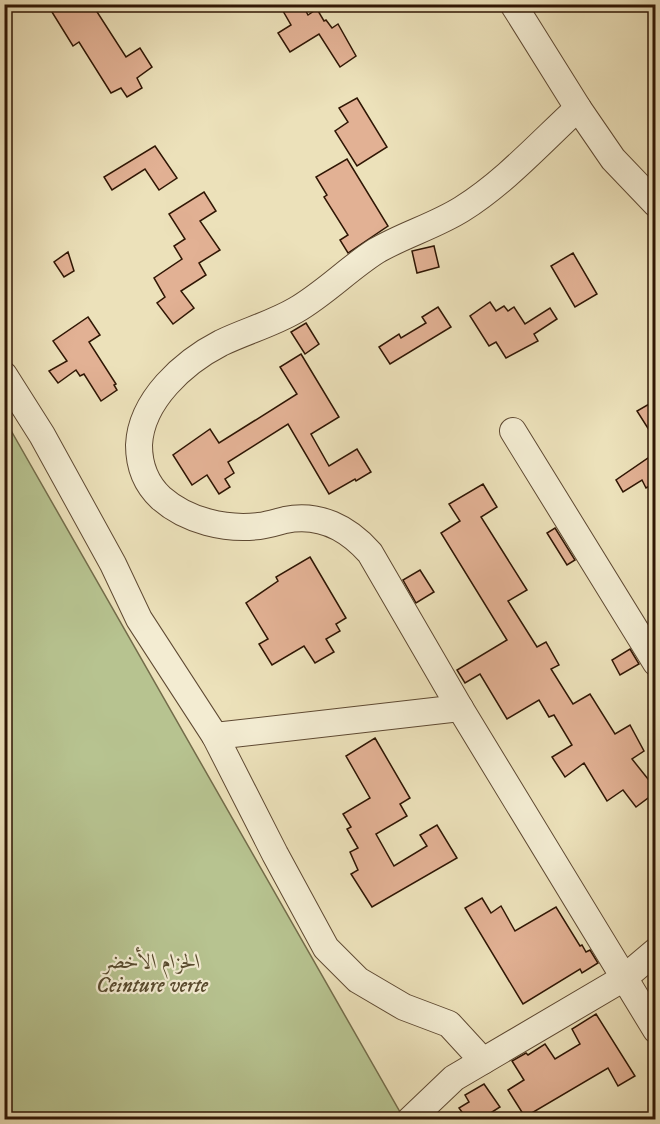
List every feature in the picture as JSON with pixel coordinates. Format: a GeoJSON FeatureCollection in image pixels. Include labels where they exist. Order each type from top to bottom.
{"type":"FeatureCollection","features":[{"type":"Feature","properties":{"kind":"street"},"geometry":{"type":"LineString","coordinates":[[513,4],[613,159],[656,204]]}},
{"type":"Feature","properties":{"kind":"street"},"geometry":{"type":"LineString","coordinates":[[578,108],[498,182],[462,209],[378,250],[290,314],[221,343],[190,363],[178,373],[150,409],[140,438],[139,454],[142,470],[160,497],[172,507],[187,514],[211,523],[236,527],[261,526],[299,518],[312,519],[338,526],[350,533],[370,552],[459,708],[656,1030]]}},
{"type":"Feature","properties":{"kind":"street"},"geometry":{"type":"LineString","coordinates":[[4,375],[53,455],[139,619],[215,736],[274,854],[326,948],[358,980],[404,1007],[449,1024],[483,1061]]}},
{"type":"Feature","properties":{"kind":"street"},"geometry":{"type":"LineString","coordinates":[[513,431],[656,663]]}},
{"type":"Feature","properties":{"kind":"street"},"geometry":{"type":"LineString","coordinates":[[215,736],[459,708]]}},
{"type":"Feature","properties":{"kind":"street"},"geometry":{"type":"LineString","coordinates":[[410,1119],[454,1078],[624,978],[656,951]]}},
{"type":"Feature","properties":{"kind":"green space","name":"الحزام الأخضر Ceinture verte"},"geometry":{"type":"Polygon","coordinates":[[[5,420],[404,1119],[5,1119],[5,420]]]}},
{"type":"Feature","properties":{"kind":"building"},"geometry":{"type":"Polygon","coordinates":[[[47,4],[92,4],[126,57],[140,48],[152,67],[137,78],[142,88],[127,97],[121,88],[111,93],[79,42],[73,46],[47,4]]]}},
{"type":"Feature","properties":{"kind":"building"},"geometry":{"type":"Polygon","coordinates":[[[279,4],[302,4],[308,15],[317,9],[324,21],[326,20],[332,28],[338,24],[356,56],[340,67],[319,34],[290,52],[278,33],[291,25],[279,4]]]}},
{"type":"Feature","properties":{"kind":"building"},"geometry":{"type":"Polygon","coordinates":[[[357,98],[387,147],[357,166],[335,131],[348,122],[339,108],[357,98]]]}},
{"type":"Feature","properties":{"kind":"building"},"geometry":{"type":"Polygon","coordinates":[[[155,146],[177,178],[159,190],[145,169],[112,190],[104,177],[155,146]]]}},
{"type":"Feature","properties":{"kind":"building"},"geometry":{"type":"Polygon","coordinates":[[[347,159],[388,226],[348,253],[340,240],[348,235],[324,197],[327,195],[316,177],[347,159]]]}},
{"type":"Feature","properties":{"kind":"building"},"geometry":{"type":"Polygon","coordinates":[[[204,192],[216,211],[200,221],[220,250],[199,263],[206,275],[181,291],[194,308],[173,324],[157,303],[165,297],[154,278],[182,259],[174,246],[185,239],[169,214],[204,192]]]}},
{"type":"Feature","properties":{"kind":"building"},"geometry":{"type":"Polygon","coordinates":[[[434,246],[439,267],[417,273],[412,251],[434,246]]]}},
{"type":"Feature","properties":{"kind":"building"},"geometry":{"type":"Polygon","coordinates":[[[68,252],[74,271],[64,277],[54,262],[68,252]]]}},
{"type":"Feature","properties":{"kind":"building"},"geometry":{"type":"Polygon","coordinates":[[[573,253],[597,294],[575,307],[551,266],[573,253]]]}},
{"type":"Feature","properties":{"kind":"building"},"geometry":{"type":"Polygon","coordinates":[[[490,302],[496,311],[504,306],[508,311],[514,307],[525,324],[550,308],[557,319],[534,334],[538,341],[506,358],[496,342],[489,346],[470,316],[490,302]]]}},
{"type":"Feature","properties":{"kind":"building"},"geometry":{"type":"Polygon","coordinates":[[[438,307],[451,327],[390,364],[379,347],[399,334],[401,338],[426,323],[422,317],[438,307]]]}},
{"type":"Feature","properties":{"kind":"building"},"geometry":{"type":"Polygon","coordinates":[[[88,317],[100,335],[89,342],[116,384],[114,385],[117,390],[101,401],[84,374],[80,376],[76,370],[58,383],[49,371],[67,361],[53,341],[88,317]]]}},
{"type":"Feature","properties":{"kind":"building"},"geometry":{"type":"Polygon","coordinates":[[[306,323],[319,344],[305,354],[291,332],[306,323]]]}},
{"type":"Feature","properties":{"kind":"building"},"geometry":{"type":"Polygon","coordinates":[[[301,354],[339,417],[311,434],[329,466],[357,449],[371,472],[329,494],[288,424],[228,462],[234,473],[225,479],[230,487],[219,494],[207,475],[192,485],[173,455],[210,429],[219,443],[297,394],[280,367],[301,354]]]}},
{"type":"Feature","properties":{"kind":"building"},"geometry":{"type":"Polygon","coordinates":[[[656,400],[656,441],[637,411],[656,400]]]}},
{"type":"Feature","properties":{"kind":"building"},"geometry":{"type":"Polygon","coordinates":[[[651,456],[652,459],[656,457],[656,482],[646,488],[642,480],[623,492],[616,480],[651,456]]]}},
{"type":"Feature","properties":{"kind":"building"},"geometry":{"type":"Polygon","coordinates":[[[483,484],[497,507],[481,517],[527,590],[508,601],[537,647],[546,642],[559,665],[551,669],[573,704],[590,694],[615,734],[630,725],[644,751],[632,759],[656,792],[636,807],[623,790],[607,801],[584,763],[565,777],[552,757],[572,745],[554,715],[549,717],[539,700],[507,719],[480,674],[465,683],[457,670],[507,640],[441,533],[460,521],[449,504],[483,484]]]}},
{"type":"Feature","properties":{"kind":"building"},"geometry":{"type":"Polygon","coordinates":[[[555,528],[575,560],[567,565],[547,533],[555,528]]]}},
{"type":"Feature","properties":{"kind":"building"},"geometry":{"type":"Polygon","coordinates":[[[310,557],[346,618],[336,624],[340,631],[326,639],[334,652],[315,663],[304,646],[272,665],[259,644],[268,639],[246,603],[278,581],[276,577],[310,557]]]}},
{"type":"Feature","properties":{"kind":"building"},"geometry":{"type":"Polygon","coordinates":[[[420,570],[434,592],[416,603],[403,580],[420,570]]]}},
{"type":"Feature","properties":{"kind":"building"},"geometry":{"type":"Polygon","coordinates":[[[630,649],[639,664],[620,675],[612,660],[630,649]]]}},
{"type":"Feature","properties":{"kind":"building"},"geometry":{"type":"Polygon","coordinates":[[[375,738],[410,798],[400,804],[407,816],[376,834],[394,866],[427,846],[420,835],[437,825],[457,858],[372,907],[351,874],[358,870],[350,852],[358,848],[347,829],[351,827],[343,814],[370,798],[346,756],[375,738]]]}},
{"type":"Feature","properties":{"kind":"building"},"geometry":{"type":"Polygon","coordinates":[[[482,898],[491,913],[501,906],[515,931],[556,907],[580,946],[582,945],[586,952],[590,950],[598,963],[582,973],[580,969],[523,1004],[465,908],[482,898]]]}},
{"type":"Feature","properties":{"kind":"building"},"geometry":{"type":"Polygon","coordinates":[[[596,1014],[635,1076],[618,1086],[608,1068],[525,1117],[508,1090],[524,1080],[512,1061],[526,1053],[528,1055],[545,1044],[555,1059],[580,1044],[572,1029],[596,1014]]]}},
{"type":"Feature","properties":{"kind":"building"},"geometry":{"type":"Polygon","coordinates":[[[484,1084],[500,1107],[481,1119],[467,1119],[459,1108],[469,1102],[465,1095],[484,1084]]]}}]}
